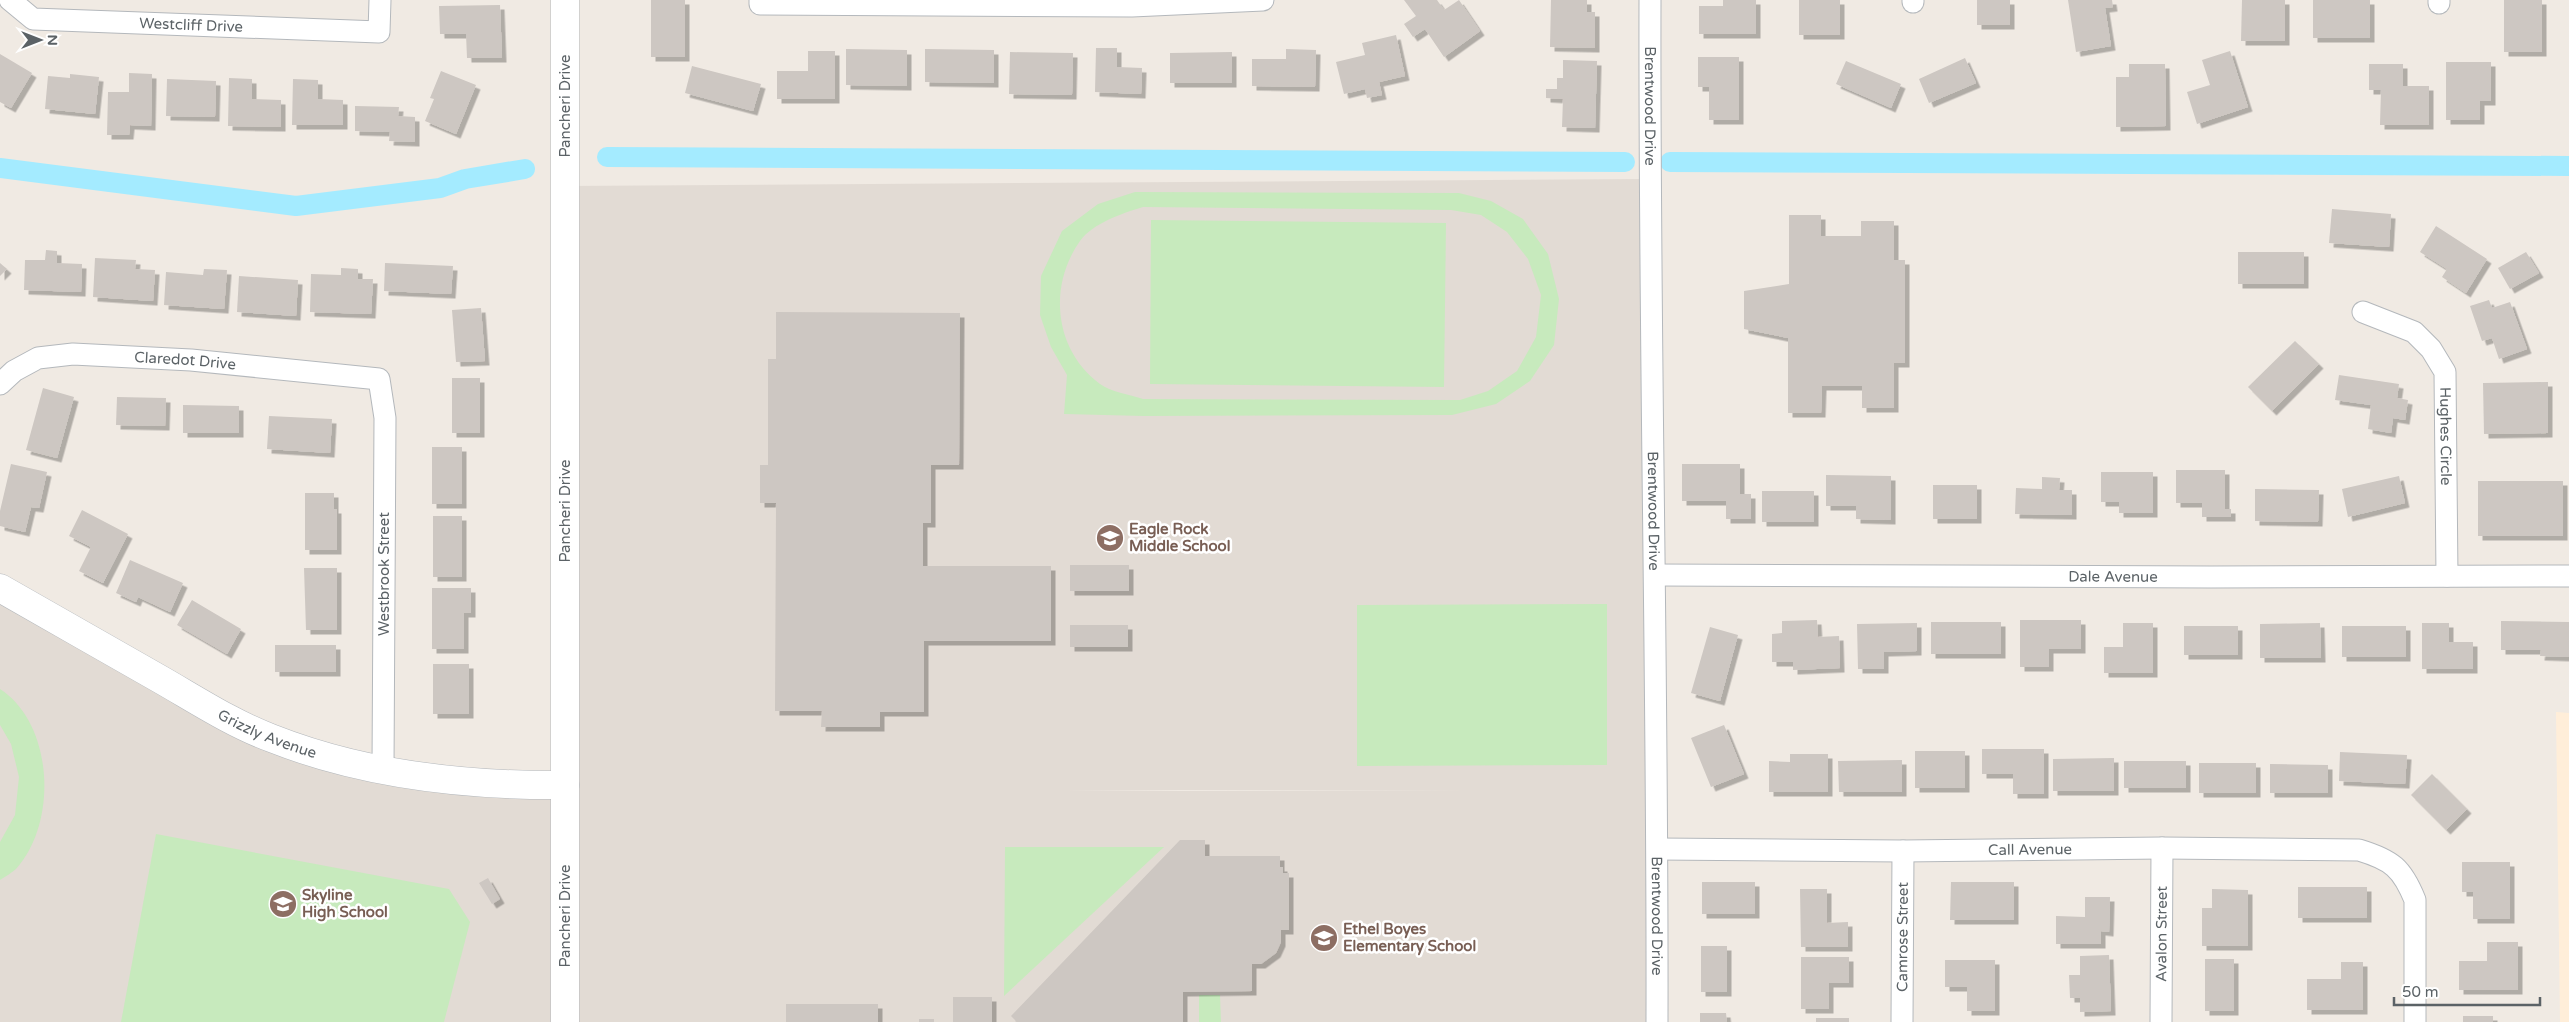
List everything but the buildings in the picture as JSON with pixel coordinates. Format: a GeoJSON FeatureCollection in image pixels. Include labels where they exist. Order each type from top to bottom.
{"type":"FeatureCollection","features":[{"type":"Feature","properties":{"kind":"street","name":"Westcliff Drive"},"geometry":{"type":"LineString","coordinates":[[10,0],[32,19],[380,32],[380,0]]}},
{"type":"Feature","properties":{"kind":"street","name":"Pancheri Drive"},"geometry":{"type":"LineString","coordinates":[[565,0],[565,1022]]}},
{"type":"Feature","properties":{"kind":"street"},"geometry":{"type":"LineString","coordinates":[[760,0],[760,4],[1132,6],[1263,0]]}},
{"type":"Feature","properties":{"kind":"street","name":"Brentwood Drive"},"geometry":{"type":"LineString","coordinates":[[1650,0],[1650,179],[1658,850],[1657,1022]]}},
{"type":"Feature","properties":{"kind":"street","name":"Hughes Circle"},"geometry":{"type":"LineString","coordinates":[[2363,312],[2414,332],[2431,350],[2445,372],[2447,576]]}},
{"type":"Feature","properties":{"kind":"street","name":"Claredot Drive"},"geometry":{"type":"LineString","coordinates":[[0,384],[14,371],[38,358],[73,354],[191,360],[379,379]]}},
{"type":"Feature","properties":{"kind":"street","name":"Westbrook Street"},"geometry":{"type":"LineString","coordinates":[[379,379],[385,418],[383,770]]}},
{"type":"Feature","properties":{"kind":"street","name":"Dale Avenue"},"geometry":{"type":"LineString","coordinates":[[1655,575],[2569,576]]}},
{"type":"Feature","properties":{"kind":"street","name":"Grizzly Avenue"},"geometry":{"type":"LineString","coordinates":[[0,588],[228,718],[271,738],[326,756],[383,770],[520,785],[565,785]]}},
{"type":"Feature","properties":{"kind":"street","name":"Call Avenue"},"geometry":{"type":"LineString","coordinates":[[1658,850],[1902,851],[2162,848],[2359,850],[2385,858],[2398,869],[2408,882],[2415,900],[2415,1022]]}},
{"type":"Feature","properties":{"kind":"street","name":"Avalon Street"},"geometry":{"type":"LineString","coordinates":[[2161,1022],[2162,848]]}},
{"type":"Feature","properties":{"kind":"street","name":"Camrose Street"},"geometry":{"type":"LineString","coordinates":[[1902,851],[1902,1022]]}},
{"type":"Feature","properties":{"kind":"shaded area","name":"Eagle Rock Middle School"},"geometry":{"type":"Polygon","coordinates":[[[1650,179],[1657,1022],[0,1022],[0,588],[228,718],[383,769],[565,785],[565,186],[1650,179]],[[1180,790],[1066,791],[1468,791],[1180,790]]]}},
{"type":"Feature","properties":{"kind":"shaded area"},"geometry":{"type":"Polygon","coordinates":[[[2556,712],[2569,713],[2569,1022],[2560,1022],[2556,712]]]}},
{"type":"Feature","properties":{"kind":"green space"},"geometry":{"type":"Polygon","coordinates":[[[1135,192],[1459,193],[1491,201],[1523,219],[1548,254],[1559,299],[1554,345],[1530,381],[1496,404],[1452,415],[1144,416],[1064,414],[1067,375],[1051,347],[1040,315],[1041,276],[1062,231],[1098,204],[1135,192]],[[1143,207],[1135,209],[1100,224],[1093,229],[1080,241],[1070,259],[1063,278],[1060,297],[1061,317],[1065,336],[1073,354],[1085,370],[1100,384],[1115,391],[1143,399],[1460,400],[1488,391],[1517,371],[1536,337],[1541,295],[1528,259],[1507,232],[1481,215],[1451,210],[1143,207]]]}},
{"type":"Feature","properties":{"kind":"green space"},"geometry":{"type":"Polygon","coordinates":[[[1151,220],[1446,223],[1444,387],[1150,384],[1151,220]]]}},
{"type":"Feature","properties":{"kind":"green space"},"geometry":{"type":"Polygon","coordinates":[[[1607,604],[1607,765],[1357,766],[1357,605],[1607,604]]]}},
{"type":"Feature","properties":{"kind":"green space"},"geometry":{"type":"Polygon","coordinates":[[[0,689],[18,705],[31,725],[40,749],[44,775],[44,801],[39,826],[30,849],[16,869],[0,880],[0,842],[15,815],[19,777],[11,744],[0,725],[0,689]]]}},
{"type":"Feature","properties":{"kind":"green space"},"geometry":{"type":"Polygon","coordinates":[[[156,834],[449,889],[470,922],[444,1022],[121,1022],[156,834]]]}},
{"type":"Feature","properties":{"kind":"green space"},"geometry":{"type":"Polygon","coordinates":[[[1005,847],[1164,847],[1004,996],[1005,847]]]}},
{"type":"Feature","properties":{"kind":"green space"},"geometry":{"type":"Polygon","coordinates":[[[1199,995],[1220,995],[1221,1022],[1199,1022],[1199,995]]]}},
{"type":"Feature","properties":{"kind":"waterway"},"geometry":{"type":"LineString","coordinates":[[607,157],[1625,162]]}},
{"type":"Feature","properties":{"kind":"waterway"},"geometry":{"type":"LineString","coordinates":[[1670,162],[2569,166]]}},
{"type":"Feature","properties":{"kind":"waterway"},"geometry":{"type":"LineString","coordinates":[[0,168],[296,206],[440,188],[465,179],[525,169]]}},
{"type":"Feature","properties":{"kind":"place","name":"Eagle Rock Middle School"},"geometry":{"type":"Point","coordinates":[1110,538]}},
{"type":"Feature","properties":{"kind":"place","name":"Skyline High School"},"geometry":{"type":"Point","coordinates":[283,904]}},
{"type":"Feature","properties":{"kind":"place","name":"Ethel Boyes Elementary School"},"geometry":{"type":"Point","coordinates":[1324,938]}}]}
